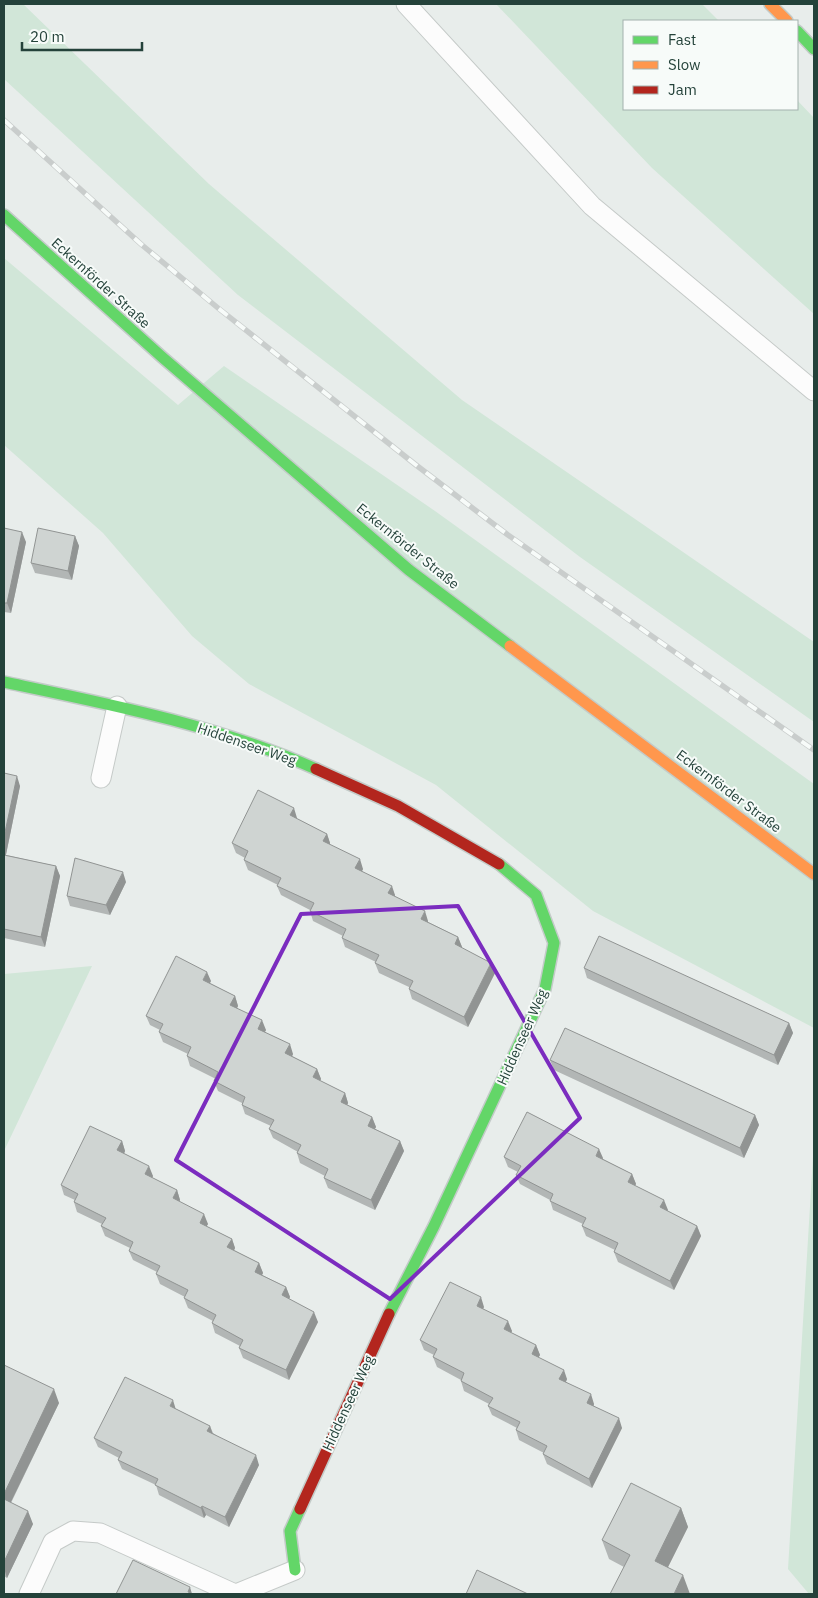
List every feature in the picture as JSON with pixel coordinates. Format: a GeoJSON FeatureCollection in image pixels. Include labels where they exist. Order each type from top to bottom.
{"type":"FeatureCollection","features":[{"type":"Feature","properties":{"kind":"main road"},"geometry":{"type":"LineString","coordinates":[[770,4],[787,20]]}},
{"type":"Feature","properties":{"kind":"main road"},"geometry":{"type":"LineString","coordinates":[[798,32],[814,49]]}},
{"type":"Feature","properties":{"kind":"main road","name":"Eckernförder Straße"},"geometry":{"type":"LineString","coordinates":[[4,215],[162,357],[409,570],[814,874]]}},
{"type":"Feature","properties":{"kind":"main road","name":"Hiddenseer Weg"},"geometry":{"type":"LineString","coordinates":[[4,682],[117,706],[224,734],[300,762],[398,806],[502,866],[536,895],[554,943],[545,989],[434,1226],[398,1296],[290,1531],[296,1570]]}},
{"type":"Feature","properties":{"kind":"lane"},"geometry":{"type":"LineString","coordinates":[[406,4],[592,206],[814,392]]}},
{"type":"Feature","properties":{"kind":"lane"},"geometry":{"type":"LineString","coordinates":[[101,778],[117,706]]}},
{"type":"Feature","properties":{"kind":"lane"},"geometry":{"type":"LineString","coordinates":[[29,1594],[53,1542],[73,1531],[100,1533],[236,1594],[296,1570]]}},
{"type":"Feature","properties":{"kind":"highlighted area"},"geometry":{"type":"Polygon","coordinates":[[[458,906],[580,1118],[390,1299],[176,1160],[301,914],[458,906]]]}},
{"type":"Feature","properties":{"kind":"green space"},"geometry":{"type":"Polygon","coordinates":[[[4,4],[23,4],[209,184],[462,400],[814,642],[814,722],[580,557],[238,295],[4,79],[4,4]]]}},
{"type":"Feature","properties":{"kind":"green space"},"geometry":{"type":"Polygon","coordinates":[[[496,4],[702,4],[718,20],[623,20],[623,110],[798,110],[798,101],[814,118],[814,314],[652,168],[496,4]]]}},
{"type":"Feature","properties":{"kind":"green space"},"geometry":{"type":"Polygon","coordinates":[[[4,258],[178,405],[224,366],[435,511],[814,784],[814,1028],[593,911],[436,785],[249,684],[192,636],[103,533],[4,445],[4,258]]]}},
{"type":"Feature","properties":{"kind":"green space"},"geometry":{"type":"Polygon","coordinates":[[[92,966],[4,1151],[4,974],[92,966]]]}},
{"type":"Feature","properties":{"kind":"green space"},"geometry":{"type":"Polygon","coordinates":[[[814,1140],[814,1594],[809,1594],[788,1569],[814,1140]]]}},
{"type":"Feature","properties":{"kind":"building"},"geometry":{"type":"Polygon","coordinates":[[[4,528],[22,532],[7,603],[4,603],[4,528]]]}},
{"type":"Feature","properties":{"kind":"building"},"geometry":{"type":"Polygon","coordinates":[[[38,528],[75,536],[68,571],[31,563],[38,528]]]}},
{"type":"Feature","properties":{"kind":"building"},"geometry":{"type":"Polygon","coordinates":[[[4,773],[17,776],[4,837],[4,773]]]}},
{"type":"Feature","properties":{"kind":"building"},"geometry":{"type":"Polygon","coordinates":[[[258,790],[294,808],[290,815],[327,834],[323,841],[360,859],[355,868],[392,886],[388,893],[425,911],[421,919],[458,937],[455,944],[491,963],[464,1017],[409,989],[413,981],[375,963],[379,955],[342,938],[346,929],[310,911],[314,903],[277,886],[281,878],[244,860],[248,851],[232,843],[258,790]]]}},
{"type":"Feature","properties":{"kind":"building"},"geometry":{"type":"Polygon","coordinates":[[[4,855],[56,866],[41,937],[4,929],[4,855]]]}},
{"type":"Feature","properties":{"kind":"building"},"geometry":{"type":"Polygon","coordinates":[[[75,858],[123,872],[106,905],[67,896],[75,858]]]}},
{"type":"Feature","properties":{"kind":"building"},"geometry":{"type":"Polygon","coordinates":[[[599,936],[789,1023],[774,1055],[584,968],[599,936]]]}},
{"type":"Feature","properties":{"kind":"building"},"geometry":{"type":"Polygon","coordinates":[[[176,956],[207,972],[203,980],[235,996],[230,1005],[262,1020],[258,1029],[290,1044],[285,1053],[317,1069],[313,1077],[345,1093],[341,1102],[372,1117],[368,1126],[400,1141],[371,1200],[324,1178],[328,1169],[297,1153],[301,1145],[269,1129],[274,1120],[242,1105],[245,1097],[214,1081],[218,1072],[187,1056],[191,1047],[159,1032],[163,1024],[146,1016],[176,956]]]}},
{"type":"Feature","properties":{"kind":"building"},"geometry":{"type":"Polygon","coordinates":[[[565,1028],[755,1115],[740,1148],[550,1060],[565,1028]]]}},
{"type":"Feature","properties":{"kind":"building"},"geometry":{"type":"Polygon","coordinates":[[[527,1112],[599,1149],[596,1156],[632,1174],[628,1182],[664,1200],[660,1207],[697,1226],[670,1281],[614,1252],[618,1243],[582,1226],[586,1218],[550,1201],[553,1194],[516,1175],[521,1166],[504,1157],[527,1112]]]}},
{"type":"Feature","properties":{"kind":"building"},"geometry":{"type":"Polygon","coordinates":[[[90,1126],[122,1141],[117,1150],[149,1166],[145,1174],[177,1190],[173,1198],[204,1214],[200,1223],[232,1239],[227,1247],[259,1263],[255,1272],[286,1287],[282,1295],[314,1312],[286,1370],[239,1348],[243,1340],[212,1323],[216,1315],[184,1298],[188,1290],[156,1274],[160,1266],[129,1251],[133,1242],[101,1226],[106,1218],[74,1202],[78,1194],[61,1185],[90,1126]]]}},
{"type":"Feature","properties":{"kind":"building"},"geometry":{"type":"Polygon","coordinates":[[[450,1282],[481,1297],[477,1306],[508,1321],[504,1329],[536,1345],[532,1354],[564,1370],[559,1379],[591,1394],[587,1403],[619,1418],[589,1479],[543,1454],[547,1446],[516,1430],[520,1422],[488,1406],[493,1398],[461,1381],[464,1373],[433,1357],[437,1349],[420,1340],[450,1282]]]}},
{"type":"Feature","properties":{"kind":"building"},"geometry":{"type":"Polygon","coordinates":[[[4,1365],[54,1389],[4,1494],[4,1365]]]}},
{"type":"Feature","properties":{"kind":"building"},"geometry":{"type":"Polygon","coordinates":[[[125,1377],[173,1400],[170,1406],[210,1426],[207,1431],[256,1455],[225,1517],[202,1506],[201,1508],[155,1485],[158,1479],[118,1460],[122,1452],[94,1438],[125,1377]]]}},
{"type":"Feature","properties":{"kind":"building"},"geometry":{"type":"Polygon","coordinates":[[[631,1483],[681,1508],[655,1561],[683,1575],[674,1594],[610,1594],[630,1555],[602,1540],[631,1483]]]}},
{"type":"Feature","properties":{"kind":"building"},"geometry":{"type":"Polygon","coordinates":[[[4,1499],[28,1511],[4,1562],[4,1499]]]}},
{"type":"Feature","properties":{"kind":"building"},"geometry":{"type":"Polygon","coordinates":[[[133,1560],[190,1587],[188,1592],[193,1594],[116,1594],[133,1560]]]}},
{"type":"Feature","properties":{"kind":"building"},"geometry":{"type":"Polygon","coordinates":[[[477,1570],[528,1594],[466,1594],[477,1570]]]}},
{"type":"Feature","properties":{"kind":"railway"},"geometry":{"type":"LineString","coordinates":[[4,120],[142,245],[218,308],[416,465],[508,535],[814,750]]}},
{"type":"Feature","properties":{"kind":"traffic: fast"},"geometry":{"type":"LineString","coordinates":[[798,32],[814,49]]}},
{"type":"Feature","properties":{"kind":"traffic: fast"},"geometry":{"type":"LineString","coordinates":[[4,215],[162,357],[409,570],[510,646]]}},
{"type":"Feature","properties":{"kind":"traffic: fast"},"geometry":{"type":"LineString","coordinates":[[4,682],[162,717],[240,740],[316,769]]}},
{"type":"Feature","properties":{"kind":"traffic: fast"},"geometry":{"type":"LineString","coordinates":[[389,1314],[434,1226],[545,989],[554,943],[536,895],[499,864]]}},
{"type":"Feature","properties":{"kind":"traffic: fast"},"geometry":{"type":"LineString","coordinates":[[295,1570],[290,1531],[300,1509]]}},
{"type":"Feature","properties":{"kind":"traffic: slow"},"geometry":{"type":"LineString","coordinates":[[770,4],[786,20]]}},
{"type":"Feature","properties":{"kind":"traffic: slow"},"geometry":{"type":"LineString","coordinates":[[510,646],[814,874]]}},
{"type":"Feature","properties":{"kind":"traffic: jam"},"geometry":{"type":"LineString","coordinates":[[316,769],[398,806],[499,864]]}},
{"type":"Feature","properties":{"kind":"traffic: jam"},"geometry":{"type":"LineString","coordinates":[[300,1509],[389,1314]]}}]}
